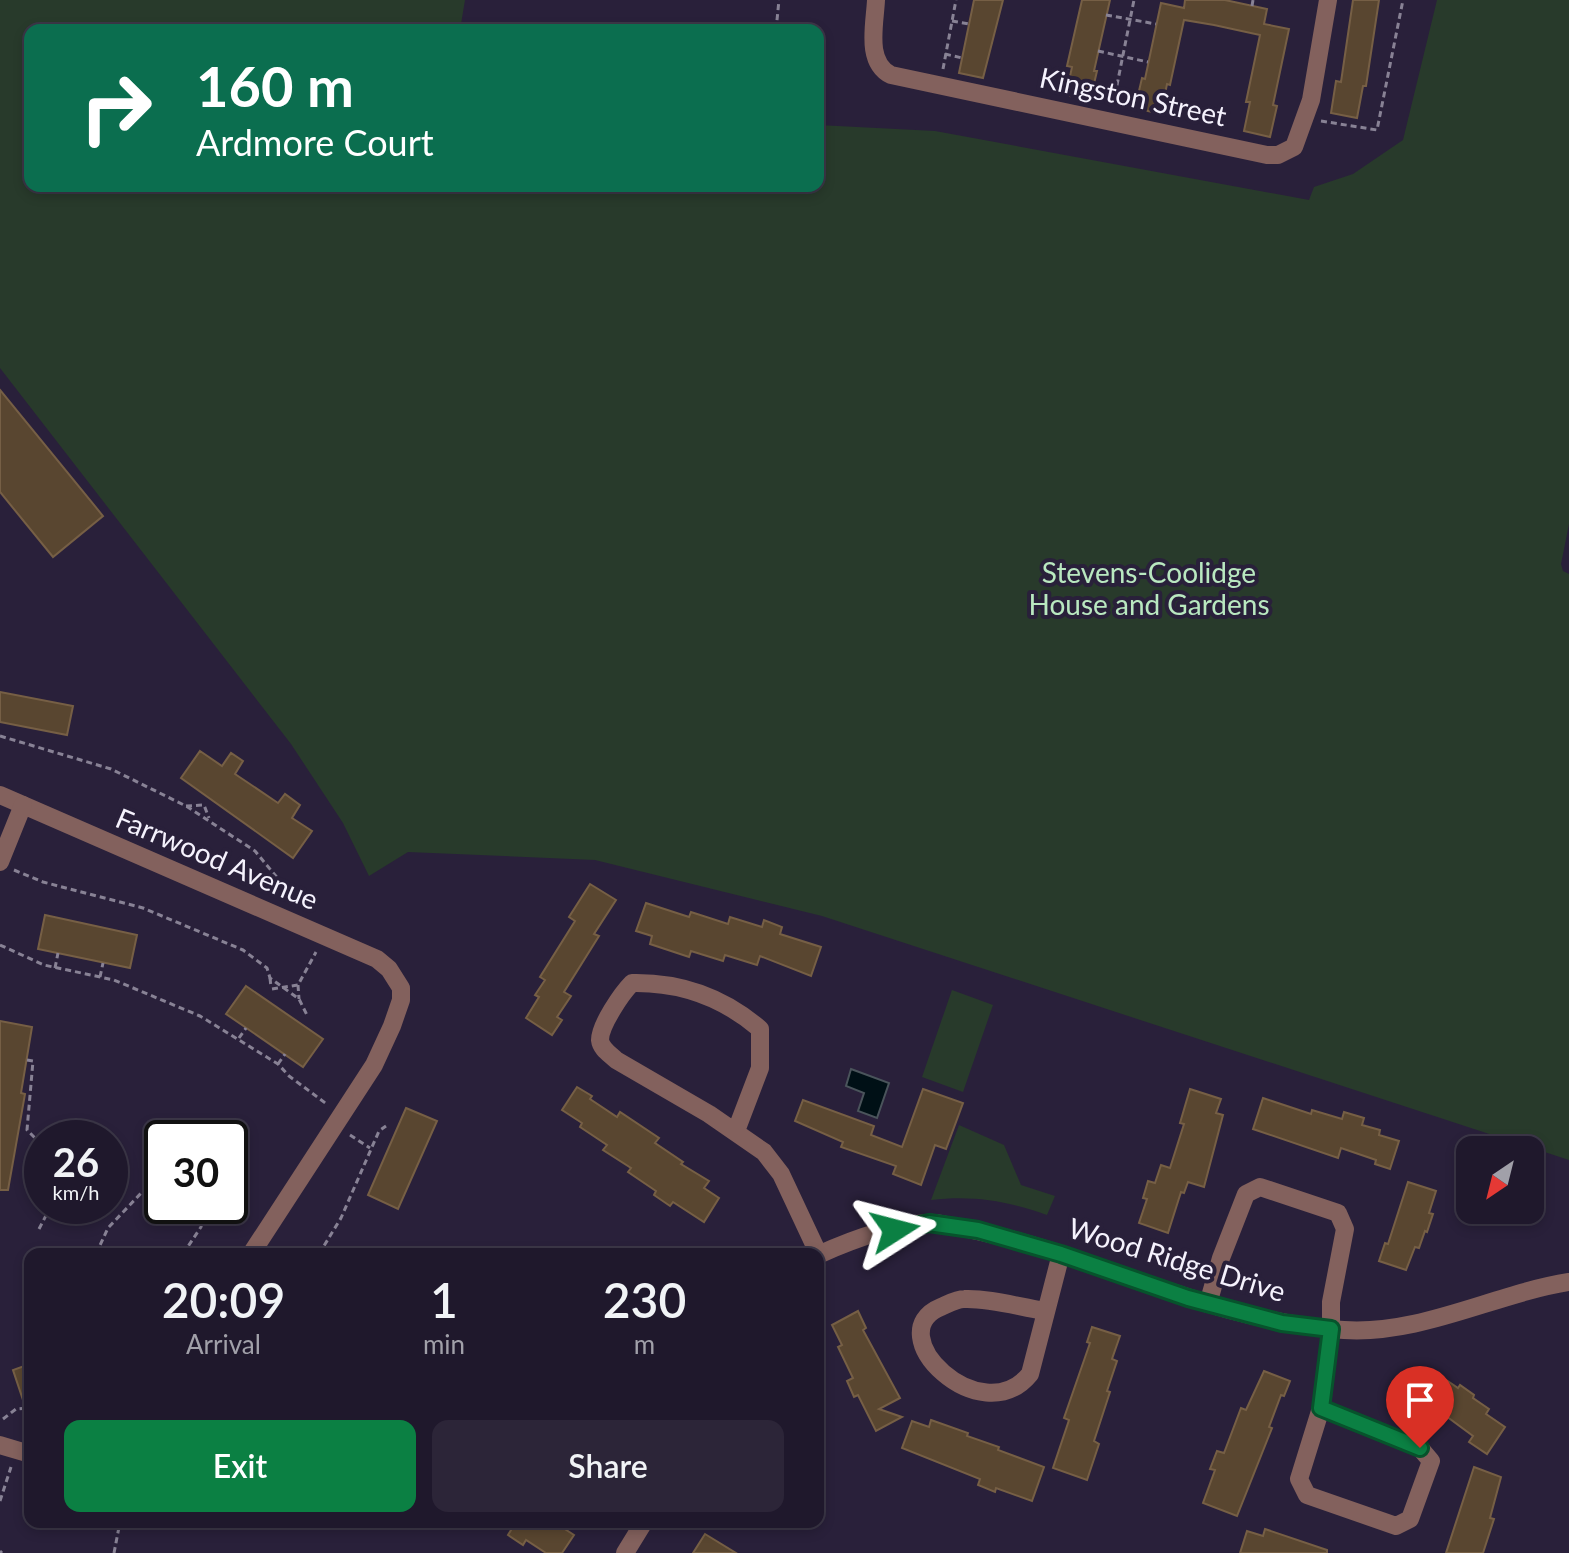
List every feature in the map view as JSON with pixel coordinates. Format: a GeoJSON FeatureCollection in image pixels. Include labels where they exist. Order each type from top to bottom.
{"type":"FeatureCollection","features":[{"type":"Feature","properties":{"kind":"street","name":"Kingston Street"},"geometry":{"type":"LineString","coordinates":[[876,0],[876,61],[891,75],[1278,155],[1294,147],[1305,119],[1328,0]]}},
{"type":"Feature","properties":{"kind":"street","name":"Farrwood Avenue"},"geometry":{"type":"LineString","coordinates":[[0,795],[377,959],[389,969],[401,988],[401,1000],[374,1065],[338,1118]]}},
{"type":"Feature","properties":{"kind":"street"},"geometry":{"type":"LineString","coordinates":[[7,866],[23,805]]}},
{"type":"Feature","properties":{"kind":"street"},"geometry":{"type":"LineString","coordinates":[[736,1131],[760,1068],[760,1029],[720,1001],[668,984],[632,983],[623,992],[603,1029],[600,1040],[603,1049],[616,1060],[736,1131],[764,1152],[781,1174],[815,1248]]}},
{"type":"Feature","properties":{"kind":"street"},"geometry":{"type":"LineString","coordinates":[[255,1248],[338,1118]]}},
{"type":"Feature","properties":{"kind":"street"},"geometry":{"type":"LineString","coordinates":[[1208,1304],[1221,1258],[1246,1194],[1260,1187],[1338,1213],[1345,1229],[1331,1302],[1331,1329],[1321,1408],[1299,1479],[1307,1495],[1396,1526],[1410,1519],[1431,1461],[1420,1448],[1321,1408]]}},
{"type":"Feature","properties":{"kind":"street","name":"Wood Ridge Drive"},"geometry":{"type":"LineString","coordinates":[[824,1253],[853,1241],[929,1223],[1002,1236],[1208,1304],[1282,1323],[1331,1329],[1387,1329],[1540,1287],[1569,1282]]}},
{"type":"Feature","properties":{"kind":"street"},"geometry":{"type":"LineString","coordinates":[[1045,1311],[962,1298],[934,1310],[926,1318],[921,1329],[925,1355],[963,1386],[983,1392],[1007,1392],[1020,1386],[1030,1374],[1061,1254]]}},
{"type":"Feature","properties":{"kind":"street"},"geometry":{"type":"LineString","coordinates":[[625,1553],[640,1528]]}},
{"type":"Feature","properties":{"kind":"path"},"geometry":{"type":"LineString","coordinates":[[777,24],[779,0]]}},
{"type":"Feature","properties":{"kind":"path"},"geometry":{"type":"LineString","coordinates":[[940,85],[956,0]]}},
{"type":"Feature","properties":{"kind":"path"},"geometry":{"type":"LineString","coordinates":[[1110,120],[1134,0]]}},
{"type":"Feature","properties":{"kind":"path"},"geometry":{"type":"LineString","coordinates":[[1252,6],[1253,0]]}},
{"type":"Feature","properties":{"kind":"path"},"geometry":{"type":"LineString","coordinates":[[1305,119],[1377,130],[1403,0]]}},
{"type":"Feature","properties":{"kind":"path"},"geometry":{"type":"LineString","coordinates":[[1106,15],[1156,24]]}},
{"type":"Feature","properties":{"kind":"path"},"geometry":{"type":"LineString","coordinates":[[952,21],[969,24]]}},
{"type":"Feature","properties":{"kind":"path"},"geometry":{"type":"LineString","coordinates":[[1098,51],[1148,62]]}},
{"type":"Feature","properties":{"kind":"path"},"geometry":{"type":"LineString","coordinates":[[945,54],[962,58]]}},
{"type":"Feature","properties":{"kind":"path"},"geometry":{"type":"LineString","coordinates":[[1093,86],[1138,95]]}},
{"type":"Feature","properties":{"kind":"path"},"geometry":{"type":"LineString","coordinates":[[0,736],[111,769],[186,806],[255,851],[299,904]]}},
{"type":"Feature","properties":{"kind":"path"},"geometry":{"type":"LineString","coordinates":[[186,806],[204,805],[210,821]]}},
{"type":"Feature","properties":{"kind":"path"},"geometry":{"type":"LineString","coordinates":[[7,866],[43,882],[143,908],[243,950],[267,968],[271,988],[298,985]]}},
{"type":"Feature","properties":{"kind":"path"},"geometry":{"type":"LineString","coordinates":[[308,1017],[299,999],[298,985],[325,937]]}},
{"type":"Feature","properties":{"kind":"path"},"geometry":{"type":"LineString","coordinates":[[0,945],[55,968],[114,980],[172,1002],[239,1038],[278,1064],[370,1148]]}},
{"type":"Feature","properties":{"kind":"path"},"geometry":{"type":"LineString","coordinates":[[55,968],[58,953]]}},
{"type":"Feature","properties":{"kind":"path"},"geometry":{"type":"LineString","coordinates":[[100,977],[103,963]]}},
{"type":"Feature","properties":{"kind":"path"},"geometry":{"type":"LineString","coordinates":[[270,978],[299,999]]}},
{"type":"Feature","properties":{"kind":"path"},"geometry":{"type":"LineString","coordinates":[[239,1038],[246,1028]]}},
{"type":"Feature","properties":{"kind":"path"},"geometry":{"type":"LineString","coordinates":[[278,1064],[285,1054]]}},
{"type":"Feature","properties":{"kind":"path"},"geometry":{"type":"LineString","coordinates":[[27,1060],[33,1061],[28,1120]]}},
{"type":"Feature","properties":{"kind":"path"},"geometry":{"type":"LineString","coordinates":[[323,1248],[341,1218],[370,1148],[379,1131],[386,1126]]}},
{"type":"Feature","properties":{"kind":"path"},"geometry":{"type":"LineString","coordinates":[[20,1129],[24,1130]]}},
{"type":"Feature","properties":{"kind":"path"},"geometry":{"type":"LineString","coordinates":[[99,1248],[108,1228],[144,1193]]}},
{"type":"Feature","properties":{"kind":"path"},"geometry":{"type":"LineString","coordinates":[[39,1229],[42,1224]]}},
{"type":"Feature","properties":{"kind":"path"},"geometry":{"type":"LineString","coordinates":[[187,1248],[202,1224]]}},
{"type":"Feature","properties":{"kind":"path"},"geometry":{"type":"LineString","coordinates":[[3,1419],[16,1409],[24,1408]]}},
{"type":"Feature","properties":{"kind":"path"},"geometry":{"type":"LineString","coordinates":[[0,1501],[15,1450]]}},
{"type":"Feature","properties":{"kind":"path"},"geometry":{"type":"LineString","coordinates":[[115,1551],[119,1528]]}},
{"type":"Feature","properties":{"kind":"green space","name":"Stevens-Coolidge House and Gardens"},"geometry":{"type":"Polygon","coordinates":[[[0,0],[465,0],[461,24],[24,24],[24,192],[824,192],[824,125],[935,131],[1309,200],[1314,187],[1353,174],[1403,140],[1437,0],[1569,0],[1569,524],[1561,564],[1563,571],[1569,574],[1569,1160],[1544,1152],[1544,1136],[1496,1136],[822,916],[595,860],[408,852],[369,876],[343,823],[291,744],[0,368],[0,0]]]}},
{"type":"Feature","properties":{"kind":"green space"},"geometry":{"type":"Polygon","coordinates":[[[952,990],[993,1005],[963,1092],[922,1077],[952,990]]]}},
{"type":"Feature","properties":{"kind":"green space"},"geometry":{"type":"Polygon","coordinates":[[[959,1125],[1004,1145],[1021,1185],[1055,1196],[1047,1215],[990,1200],[931,1200],[959,1125]]]}},
{"type":"Feature","properties":{"kind":"shaded area"},"geometry":{"type":"Polygon","coordinates":[[[851,1069],[889,1083],[877,1118],[858,1111],[864,1093],[846,1086],[851,1069]]]}},
{"type":"Feature","properties":{"kind":"building"},"geometry":{"type":"Polygon","coordinates":[[[974,0],[1003,0],[983,78],[959,73],[974,0]]]}},
{"type":"Feature","properties":{"kind":"building"},"geometry":{"type":"Polygon","coordinates":[[[1082,0],[1110,0],[1090,101],[1066,95],[1072,67],[1067,66],[1082,0]]]}},
{"type":"Feature","properties":{"kind":"building"},"geometry":{"type":"Polygon","coordinates":[[[1185,0],[1225,0],[1267,9],[1264,24],[1289,29],[1273,105],[1277,106],[1270,137],[1244,131],[1250,102],[1246,102],[1260,35],[1214,25],[1184,20],[1161,114],[1135,108],[1142,78],[1145,79],[1161,3],[1184,8],[1185,0]]]}},
{"type":"Feature","properties":{"kind":"building"},"geometry":{"type":"Polygon","coordinates":[[[1353,0],[1379,0],[1366,86],[1363,86],[1357,118],[1331,113],[1336,81],[1341,82],[1353,0]]]}},
{"type":"Feature","properties":{"kind":"building"},"geometry":{"type":"Polygon","coordinates":[[[0,390],[103,516],[53,557],[0,492],[0,390]]]}},
{"type":"Feature","properties":{"kind":"building"},"geometry":{"type":"Polygon","coordinates":[[[0,692],[73,706],[67,735],[0,722],[0,692]]]}},
{"type":"Feature","properties":{"kind":"building"},"geometry":{"type":"Polygon","coordinates":[[[200,751],[222,766],[231,753],[243,761],[235,774],[278,803],[285,794],[300,805],[292,818],[312,831],[293,858],[181,778],[200,751]]]}},
{"type":"Feature","properties":{"kind":"building"},"geometry":{"type":"Polygon","coordinates":[[[590,884],[616,900],[594,934],[599,936],[564,992],[571,996],[557,1017],[562,1020],[552,1035],[526,1018],[545,980],[540,977],[575,921],[569,917],[590,884]]]}},
{"type":"Feature","properties":{"kind":"building"},"geometry":{"type":"Polygon","coordinates":[[[646,903],[689,917],[691,912],[728,924],[730,917],[762,927],[764,920],[782,927],[780,934],[821,947],[811,976],[760,956],[757,965],[725,955],[723,961],[691,951],[689,957],[650,944],[652,936],[636,931],[646,903]]]}},
{"type":"Feature","properties":{"kind":"building"},"geometry":{"type":"Polygon","coordinates":[[[45,915],[137,935],[130,968],[38,949],[45,915]]]}},
{"type":"Feature","properties":{"kind":"building"},"geometry":{"type":"Polygon","coordinates":[[[246,986],[323,1039],[303,1067],[226,1014],[246,986]]]}},
{"type":"Feature","properties":{"kind":"building"},"geometry":{"type":"Polygon","coordinates":[[[0,1021],[32,1027],[21,1093],[25,1094],[8,1190],[0,1190],[0,1021]]]}},
{"type":"Feature","properties":{"kind":"building"},"geometry":{"type":"Polygon","coordinates":[[[577,1087],[617,1117],[620,1112],[659,1138],[655,1143],[709,1181],[704,1188],[719,1198],[704,1222],[673,1202],[670,1206],[654,1195],[656,1191],[628,1172],[631,1168],[603,1150],[607,1145],[562,1110],[577,1087]]]}},
{"type":"Feature","properties":{"kind":"building"},"geometry":{"type":"Polygon","coordinates":[[[923,1089],[963,1103],[946,1149],[935,1145],[921,1185],[893,1174],[896,1166],[841,1147],[843,1142],[795,1121],[803,1100],[874,1126],[871,1135],[902,1147],[923,1089]]]}},
{"type":"Feature","properties":{"kind":"building"},"geometry":{"type":"Polygon","coordinates":[[[1190,1089],[1221,1099],[1216,1113],[1223,1115],[1204,1187],[1188,1182],[1184,1193],[1181,1192],[1168,1233],[1139,1223],[1147,1199],[1143,1198],[1148,1181],[1155,1183],[1161,1165],[1170,1168],[1184,1124],[1180,1123],[1190,1089]]]}},
{"type":"Feature","properties":{"kind":"building"},"geometry":{"type":"Polygon","coordinates":[[[1263,1098],[1311,1114],[1312,1110],[1342,1119],[1344,1112],[1364,1118],[1362,1125],[1380,1130],[1379,1135],[1399,1141],[1390,1169],[1375,1164],[1376,1160],[1341,1148],[1338,1158],[1253,1129],[1263,1098]]]}},
{"type":"Feature","properties":{"kind":"building"},"geometry":{"type":"Polygon","coordinates":[[[406,1108],[437,1121],[398,1209],[368,1195],[406,1108]]]}},
{"type":"Feature","properties":{"kind":"building"},"geometry":{"type":"Polygon","coordinates":[[[1408,1182],[1436,1191],[1427,1232],[1419,1248],[1415,1247],[1406,1270],[1379,1261],[1385,1243],[1388,1244],[1408,1182]]]}},
{"type":"Feature","properties":{"kind":"building"},"geometry":{"type":"Polygon","coordinates":[[[858,1311],[866,1328],[863,1330],[900,1398],[879,1409],[902,1417],[876,1431],[858,1395],[854,1397],[847,1381],[853,1378],[838,1347],[842,1345],[832,1325],[858,1311]]]}},
{"type":"Feature","properties":{"kind":"building"},"geometry":{"type":"Polygon","coordinates":[[[1092,1327],[1120,1336],[1112,1359],[1117,1361],[1107,1391],[1110,1392],[1094,1441],[1099,1444],[1087,1480],[1053,1468],[1069,1420],[1064,1418],[1090,1343],[1087,1342],[1092,1327]]]}},
{"type":"Feature","properties":{"kind":"building"},"geometry":{"type":"Polygon","coordinates":[[[24,1366],[24,1403],[13,1370],[24,1366]]]}},
{"type":"Feature","properties":{"kind":"building"},"geometry":{"type":"Polygon","coordinates":[[[1264,1371],[1290,1381],[1284,1396],[1281,1395],[1269,1427],[1272,1428],[1237,1516],[1203,1503],[1215,1470],[1210,1469],[1217,1451],[1224,1453],[1241,1408],[1246,1410],[1264,1371]]]}},
{"type":"Feature","properties":{"kind":"building"},"geometry":{"type":"Polygon","coordinates":[[[1436,1373],[1474,1395],[1473,1398],[1489,1409],[1486,1414],[1505,1427],[1487,1454],[1469,1442],[1473,1436],[1419,1396],[1436,1373]]]}},
{"type":"Feature","properties":{"kind":"building"},"geometry":{"type":"Polygon","coordinates":[[[931,1420],[1044,1467],[1032,1501],[996,1488],[995,1492],[978,1485],[980,1479],[902,1448],[912,1421],[929,1427],[931,1420]]]}},
{"type":"Feature","properties":{"kind":"building"},"geometry":{"type":"Polygon","coordinates":[[[1474,1467],[1501,1477],[1490,1518],[1494,1519],[1483,1553],[1446,1553],[1474,1467]]]}},
{"type":"Feature","properties":{"kind":"building"},"geometry":{"type":"Polygon","coordinates":[[[512,1528],[563,1528],[574,1535],[562,1553],[546,1553],[526,1540],[523,1545],[508,1535],[512,1528]]]}},
{"type":"Feature","properties":{"kind":"building"},"geometry":{"type":"Polygon","coordinates":[[[1265,1529],[1327,1550],[1327,1553],[1240,1553],[1247,1531],[1263,1536],[1265,1529]]]}},
{"type":"Feature","properties":{"kind":"building"},"geometry":{"type":"Polygon","coordinates":[[[705,1534],[736,1553],[693,1553],[705,1534]]]}},
{"type":"Feature","properties":{"kind":"route"},"geometry":{"type":"LineString","coordinates":[[895,1230],[929,1223],[978,1230],[1061,1254],[1188,1298],[1282,1323],[1331,1329],[1321,1408],[1420,1448]]}}]}
